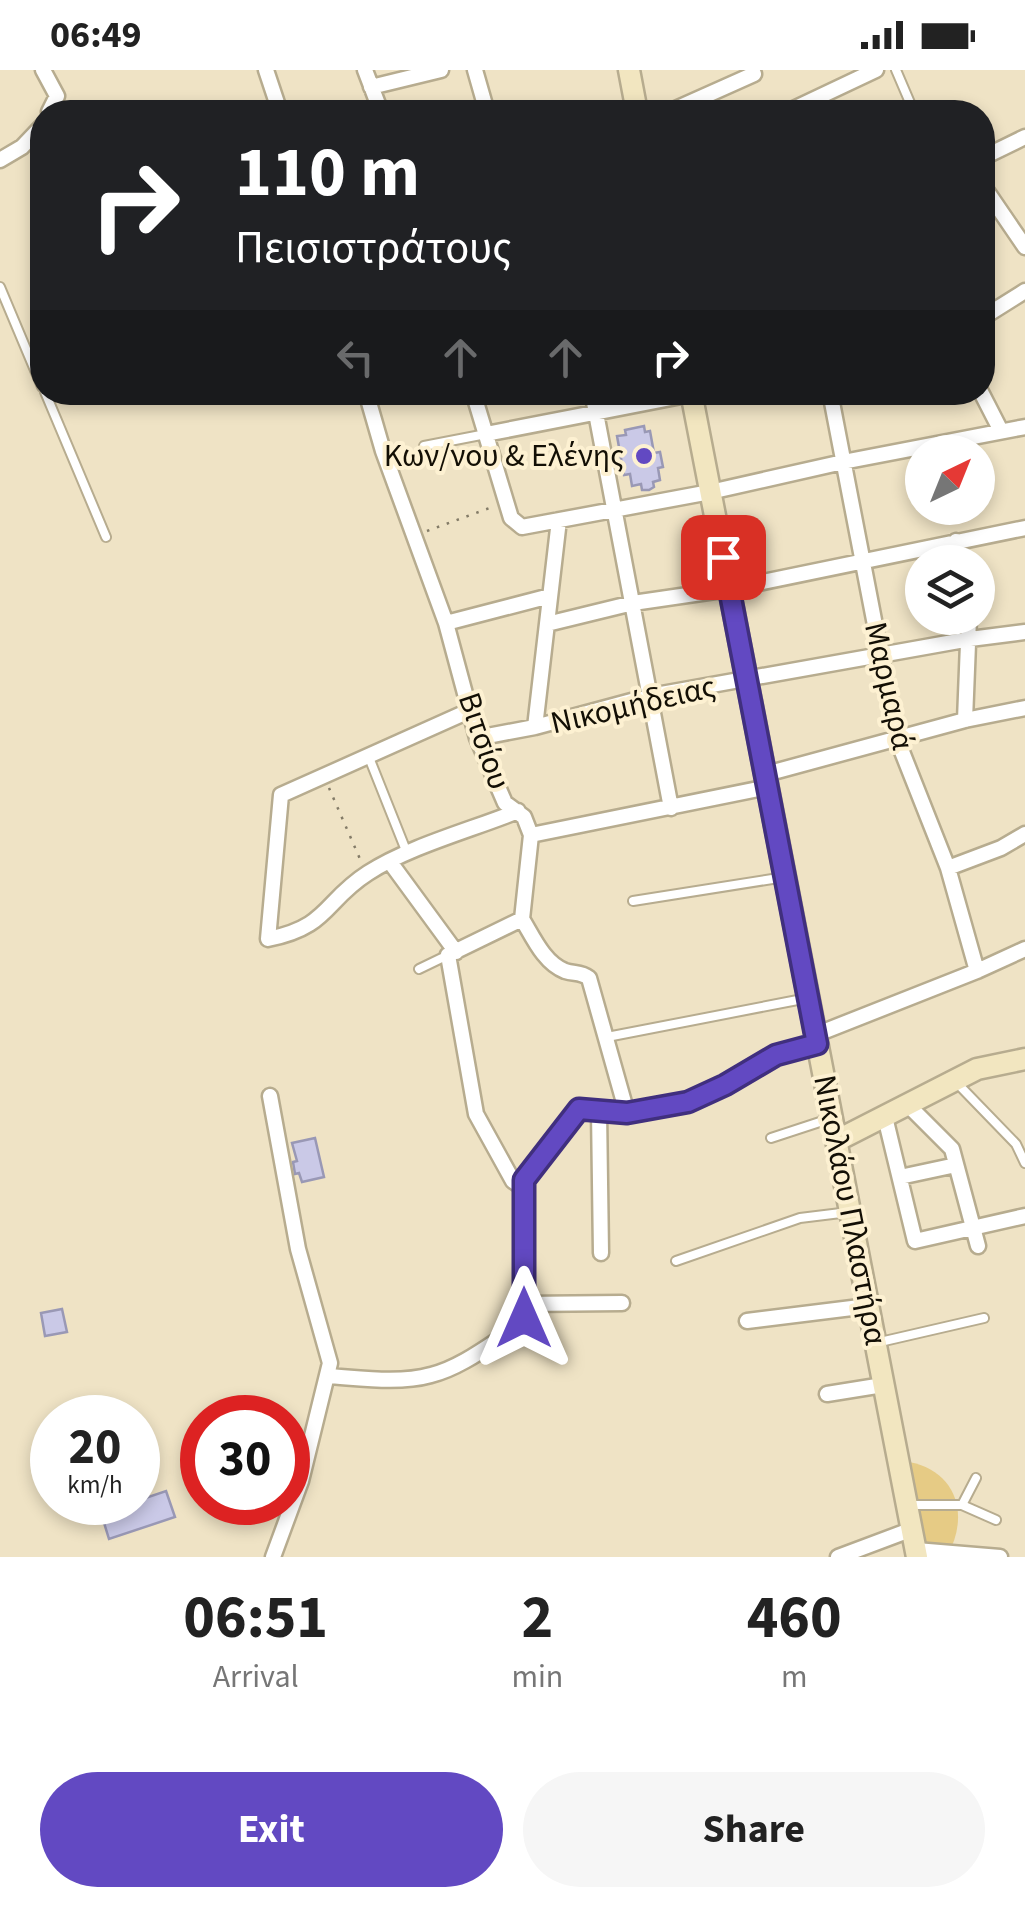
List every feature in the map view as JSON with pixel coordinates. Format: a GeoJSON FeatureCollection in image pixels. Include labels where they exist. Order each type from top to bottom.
{"type":"FeatureCollection","features":[{"type":"Feature","properties":{"kind":"main road"},"geometry":{"type":"LineString","coordinates":[[629,70],[635,100]]}},
{"type":"Feature","properties":{"kind":"main road","name":"Νικολάου Πλαστήρα"},"geometry":{"type":"LineString","coordinates":[[697,405],[710,492],[915,1546]]}},
{"type":"Feature","properties":{"kind":"main road"},"geometry":{"type":"LineString","coordinates":[[836,1141],[993,1064],[1025,1059]]}},
{"type":"Feature","properties":{"kind":"street"},"geometry":{"type":"LineString","coordinates":[[43,70],[57,96],[55,100]]}},
{"type":"Feature","properties":{"kind":"street"},"geometry":{"type":"LineString","coordinates":[[266,70],[276,100]]}},
{"type":"Feature","properties":{"kind":"street"},"geometry":{"type":"LineString","coordinates":[[365,70],[376,100]]}},
{"type":"Feature","properties":{"kind":"street"},"geometry":{"type":"LineString","coordinates":[[371,86],[441,70]]}},
{"type":"Feature","properties":{"kind":"street"},"geometry":{"type":"LineString","coordinates":[[475,70],[483,100]]}},
{"type":"Feature","properties":{"kind":"street"},"geometry":{"type":"LineString","coordinates":[[812,100],[876,70]]}},
{"type":"Feature","properties":{"kind":"street"},"geometry":{"type":"LineString","coordinates":[[696,100],[754,74]]}},
{"type":"Feature","properties":{"kind":"street"},"geometry":{"type":"LineString","coordinates":[[995,152],[1025,137]]}},
{"type":"Feature","properties":{"kind":"street"},"geometry":{"type":"LineString","coordinates":[[0,159],[30,139]]}},
{"type":"Feature","properties":{"kind":"street"},"geometry":{"type":"LineString","coordinates":[[995,203],[1025,247]]}},
{"type":"Feature","properties":{"kind":"street"},"geometry":{"type":"LineString","coordinates":[[995,310],[1025,291]]}},
{"type":"Feature","properties":{"kind":"street","name":"Βιτσίου"},"geometry":{"type":"LineString","coordinates":[[370,405],[446,623],[477,738],[505,803],[518,811],[531,835]]}},
{"type":"Feature","properties":{"kind":"street"},"geometry":{"type":"LineString","coordinates":[[477,405],[506,502],[514,523],[522,527],[1025,427]]}},
{"type":"Feature","properties":{"kind":"street"},"geometry":{"type":"LineString","coordinates":[[594,405],[671,808]]}},
{"type":"Feature","properties":{"kind":"street"},"geometry":{"type":"LineString","coordinates":[[486,434],[636,405]]}},
{"type":"Feature","properties":{"kind":"street","name":"Μαρμαρά"},"geometry":{"type":"LineString","coordinates":[[832,405],[897,739],[948,868],[976,971]]}},
{"type":"Feature","properties":{"kind":"street"},"geometry":{"type":"LineString","coordinates":[[988,405],[1001,431]]}},
{"type":"Feature","properties":{"kind":"street"},"geometry":{"type":"LineString","coordinates":[[535,727],[559,520]]}},
{"type":"Feature","properties":{"kind":"street"},"geometry":{"type":"LineString","coordinates":[[547,624],[632,602],[729,589],[1025,528]]}},
{"type":"Feature","properties":{"kind":"street"},"geometry":{"type":"LineString","coordinates":[[956,541],[957,545]]}},
{"type":"Feature","properties":{"kind":"street"},"geometry":{"type":"LineString","coordinates":[[446,623],[550,596]]}},
{"type":"Feature","properties":{"kind":"street","name":"Νικομήδειας"},"geometry":{"type":"LineString","coordinates":[[477,738],[650,696],[1025,632]]}},
{"type":"Feature","properties":{"kind":"street"},"geometry":{"type":"LineString","coordinates":[[965,720],[970,635]]}},
{"type":"Feature","properties":{"kind":"street"},"geometry":{"type":"LineString","coordinates":[[627,1113],[589,978],[553,963],[522,919],[531,835],[671,808],[897,739],[1025,708]]}},
{"type":"Feature","properties":{"kind":"street"},"geometry":{"type":"LineString","coordinates":[[470,710],[281,795],[268,939],[301,931],[315,923],[366,874],[518,811]]}},
{"type":"Feature","properties":{"kind":"street"},"geometry":{"type":"LineString","coordinates":[[948,868],[1001,848],[1025,834]]}},
{"type":"Feature","properties":{"kind":"street"},"geometry":{"type":"LineString","coordinates":[[390,862],[452,953],[476,1114],[513,1181],[523,1188]]}},
{"type":"Feature","properties":{"kind":"street"},"geometry":{"type":"LineString","coordinates":[[452,953],[522,919]]}},
{"type":"Feature","properties":{"kind":"street"},"geometry":{"type":"LineString","coordinates":[[327,1376],[430,1376],[521,1325],[524,1180],[579,1109],[627,1113],[688,1102],[776,1055],[1025,948]]}},
{"type":"Feature","properties":{"kind":"street"},"geometry":{"type":"LineString","coordinates":[[270,1096],[298,1250],[329,1354],[301,1482],[273,1557]]}},
{"type":"Feature","properties":{"kind":"street"},"geometry":{"type":"LineString","coordinates":[[908,1105],[952,1149],[978,1246]]}},
{"type":"Feature","properties":{"kind":"street"},"geometry":{"type":"LineString","coordinates":[[599,1111],[601,1252]]}},
{"type":"Feature","properties":{"kind":"street"},"geometry":{"type":"LineString","coordinates":[[885,1117],[915,1241],[1025,1216]]}},
{"type":"Feature","properties":{"kind":"street"},"geometry":{"type":"LineString","coordinates":[[900,1178],[956,1165]]}},
{"type":"Feature","properties":{"kind":"street"},"geometry":{"type":"LineString","coordinates":[[524,1304],[622,1302]]}},
{"type":"Feature","properties":{"kind":"street"},"geometry":{"type":"LineString","coordinates":[[747,1321],[868,1306]]}},
{"type":"Feature","properties":{"kind":"street"},"geometry":{"type":"LineString","coordinates":[[826,1394],[883,1384]]}},
{"type":"Feature","properties":{"kind":"street"},"geometry":{"type":"LineString","coordinates":[[838,1557],[915,1546],[1000,1557]]}},
{"type":"Feature","properties":{"kind":"lane"},"geometry":{"type":"LineString","coordinates":[[896,70],[909,100]]}},
{"type":"Feature","properties":{"kind":"lane"},"geometry":{"type":"LineString","coordinates":[[0,287],[30,357]]}},
{"type":"Feature","properties":{"kind":"lane"},"geometry":{"type":"LineString","coordinates":[[50,405],[106,537]]}},
{"type":"Feature","properties":{"kind":"lane"},"geometry":{"type":"LineString","coordinates":[[424,446],[486,434]]}},
{"type":"Feature","properties":{"kind":"lane"},"geometry":{"type":"LineString","coordinates":[[368,755],[408,854]]}},
{"type":"Feature","properties":{"kind":"lane"},"geometry":{"type":"LineString","coordinates":[[633,902],[785,877]]}},
{"type":"Feature","properties":{"kind":"lane"},"geometry":{"type":"LineString","coordinates":[[419,969],[452,953]]}},
{"type":"Feature","properties":{"kind":"lane"},"geometry":{"type":"LineString","coordinates":[[606,1036],[808,998]]}},
{"type":"Feature","properties":{"kind":"lane"},"geometry":{"type":"LineString","coordinates":[[955,1081],[1016,1144],[1025,1164]]}},
{"type":"Feature","properties":{"kind":"lane"},"geometry":{"type":"LineString","coordinates":[[771,1138],[832,1118]]}},
{"type":"Feature","properties":{"kind":"lane"},"geometry":{"type":"LineString","coordinates":[[676,1261],[800,1218],[850,1212]]}},
{"type":"Feature","properties":{"kind":"lane"},"geometry":{"type":"LineString","coordinates":[[875,1342],[984,1318]]}},
{"type":"Feature","properties":{"kind":"lane"},"geometry":{"type":"LineString","coordinates":[[962,1505],[976,1478]]}},
{"type":"Feature","properties":{"kind":"lane"},"geometry":{"type":"LineString","coordinates":[[906,1504],[962,1505],[996,1520]]}},
{"type":"Feature","properties":{"kind":"path"},"geometry":{"type":"LineString","coordinates":[[413,536],[506,502]]}},
{"type":"Feature","properties":{"kind":"path"},"geometry":{"type":"LineString","coordinates":[[324,776],[366,874]]}},
{"type":"Feature","properties":{"kind":"shaded area"},"geometry":{"type":"Polygon","coordinates":[[[909,1462],[938,1475],[955,1497],[958,1526],[947,1556],[925,1553],[909,1462]]]}},
{"type":"Feature","properties":{"kind":"building","name":"Κων/νου & Ελένης"},"geometry":{"type":"Polygon","coordinates":[[[644,426],[645,432],[650,431],[654,453],[660,452],[663,467],[658,468],[660,480],[653,482],[654,487],[649,490],[642,490],[641,484],[632,486],[630,474],[624,475],[617,436],[644,426]]]}},
{"type":"Feature","properties":{"kind":"building"},"geometry":{"type":"Polygon","coordinates":[[[315,1138],[324,1177],[302,1182],[299,1173],[295,1174],[293,1162],[297,1161],[292,1143],[315,1138]]]}},
{"type":"Feature","properties":{"kind":"building"},"geometry":{"type":"Polygon","coordinates":[[[62,1309],[67,1332],[45,1336],[41,1313],[62,1309]]]}},
{"type":"Feature","properties":{"kind":"building"},"geometry":{"type":"Polygon","coordinates":[[[166,1491],[175,1517],[160,1522],[160,1493],[166,1491]]]}},
{"type":"Feature","properties":{"kind":"building"},"geometry":{"type":"Polygon","coordinates":[[[105,1525],[151,1525],[109,1539],[105,1525]]]}},
{"type":"Feature","properties":{"kind":"place","name":"Κων/νου & Ελένης"},"geometry":{"type":"Point","coordinates":[644,456]}},
{"type":"Feature","properties":{"kind":"route"},"geometry":{"type":"LineString","coordinates":[[524,1318],[524,1180],[579,1109],[627,1113],[688,1102],[776,1055],[817,1044],[723,557]]}}]}
